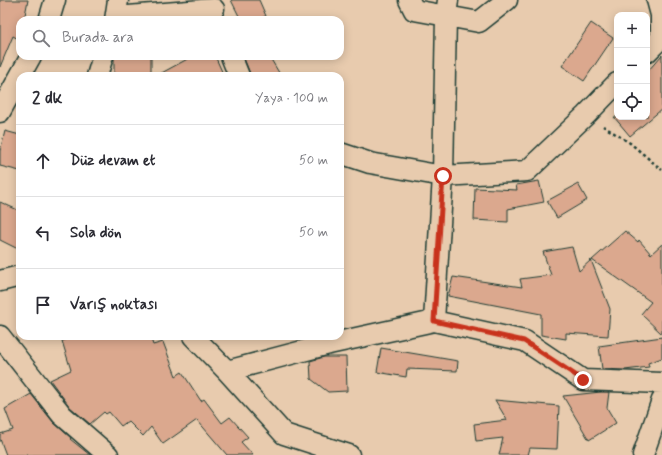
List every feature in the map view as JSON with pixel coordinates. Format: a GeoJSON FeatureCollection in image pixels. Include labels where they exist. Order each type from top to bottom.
{"type":"FeatureCollection","features":[{"type":"Feature","properties":{"kind":"street"},"geometry":{"type":"LineString","coordinates":[[50,16],[55,0]]}},
{"type":"Feature","properties":{"kind":"street"},"geometry":{"type":"LineString","coordinates":[[409,0],[414,10],[447,8],[479,22],[507,0]]}},
{"type":"Feature","properties":{"kind":"street"},"geometry":{"type":"LineString","coordinates":[[434,321],[443,176],[447,8]]}},
{"type":"Feature","properties":{"kind":"street"},"geometry":{"type":"LineString","coordinates":[[116,12],[215,10]]}},
{"type":"Feature","properties":{"kind":"street"},"geometry":{"type":"LineString","coordinates":[[650,49],[661,38],[660,10]]}},
{"type":"Feature","properties":{"kind":"street"},"geometry":{"type":"LineString","coordinates":[[22,72],[29,60]]}},
{"type":"Feature","properties":{"kind":"street"},"geometry":{"type":"LineString","coordinates":[[98,72],[102,60]]}},
{"type":"Feature","properties":{"kind":"street"},"geometry":{"type":"LineString","coordinates":[[233,60],[237,72]]}},
{"type":"Feature","properties":{"kind":"street"},"geometry":{"type":"LineString","coordinates":[[0,112],[16,83]]}},
{"type":"Feature","properties":{"kind":"street"},"geometry":{"type":"LineString","coordinates":[[344,153],[370,162],[443,176],[527,171],[616,84]]}},
{"type":"Feature","properties":{"kind":"street"},"geometry":{"type":"LineString","coordinates":[[0,282],[16,277]]}},
{"type":"Feature","properties":{"kind":"street"},"geometry":{"type":"LineString","coordinates":[[227,371],[329,344],[434,321],[524,341],[583,380],[662,383]]}},
{"type":"Feature","properties":{"kind":"street"},"geometry":{"type":"LineString","coordinates":[[0,336],[62,415],[108,455]]}},
{"type":"Feature","properties":{"kind":"street"},"geometry":{"type":"LineString","coordinates":[[197,340],[284,434],[308,455]]}},
{"type":"Feature","properties":{"kind":"street"},"geometry":{"type":"LineString","coordinates":[[642,455],[662,400]]}},
{"type":"Feature","properties":{"kind":"street"},"geometry":{"type":"LineString","coordinates":[[284,434],[349,455]]}},
{"type":"Feature","properties":{"kind":"path"},"geometry":{"type":"LineString","coordinates":[[586,115],[630,143],[662,170]]}},
{"type":"Feature","properties":{"kind":"building"},"geometry":{"type":"Polygon","coordinates":[[[0,0],[28,0],[25,16],[16,16],[16,38],[13,36],[0,67],[0,0]]]}},
{"type":"Feature","properties":{"kind":"building"},"geometry":{"type":"Polygon","coordinates":[[[231,0],[259,0],[266,16],[239,16],[231,0]]]}},
{"type":"Feature","properties":{"kind":"building"},"geometry":{"type":"Polygon","coordinates":[[[591,23],[613,38],[584,81],[562,66],[591,23]]]}},
{"type":"Feature","properties":{"kind":"building"},"geometry":{"type":"Polygon","coordinates":[[[662,55],[662,109],[650,119],[650,84],[650,69],[662,55]]]}},
{"type":"Feature","properties":{"kind":"building"},"geometry":{"type":"Polygon","coordinates":[[[114,60],[151,60],[151,72],[114,72],[114,60]]]}},
{"type":"Feature","properties":{"kind":"building"},"geometry":{"type":"Polygon","coordinates":[[[186,60],[217,60],[222,72],[163,72],[186,60]]]}},
{"type":"Feature","properties":{"kind":"building"},"geometry":{"type":"Polygon","coordinates":[[[245,60],[271,60],[279,72],[249,72],[245,60]]]}},
{"type":"Feature","properties":{"kind":"building"},"geometry":{"type":"Polygon","coordinates":[[[617,120],[649,120],[630,136],[617,120]]]}},
{"type":"Feature","properties":{"kind":"building"},"geometry":{"type":"Polygon","coordinates":[[[5,131],[16,134],[16,170],[0,166],[0,151],[5,131]]]}},
{"type":"Feature","properties":{"kind":"building"},"geometry":{"type":"Polygon","coordinates":[[[539,181],[544,202],[508,209],[508,222],[474,220],[475,188],[517,190],[516,185],[539,181]]]}},
{"type":"Feature","properties":{"kind":"building"},"geometry":{"type":"Polygon","coordinates":[[[578,184],[587,200],[557,218],[547,201],[578,184]]]}},
{"type":"Feature","properties":{"kind":"building"},"geometry":{"type":"Polygon","coordinates":[[[0,202],[16,209],[16,248],[0,240],[0,202]]]}},
{"type":"Feature","properties":{"kind":"building"},"geometry":{"type":"Polygon","coordinates":[[[625,231],[638,242],[639,240],[651,254],[662,244],[662,334],[641,314],[651,302],[592,260],[625,231]]]}},
{"type":"Feature","properties":{"kind":"building"},"geometry":{"type":"Polygon","coordinates":[[[572,247],[579,271],[591,260],[610,309],[608,336],[566,333],[566,339],[541,335],[541,314],[448,296],[453,277],[522,287],[520,279],[551,275],[543,252],[572,247]]]}},
{"type":"Feature","properties":{"kind":"building"},"geometry":{"type":"Polygon","coordinates":[[[662,337],[662,358],[648,363],[649,367],[625,370],[602,369],[599,346],[662,337]]]}},
{"type":"Feature","properties":{"kind":"building"},"geometry":{"type":"Polygon","coordinates":[[[151,340],[153,345],[163,342],[176,376],[182,372],[201,401],[204,399],[222,423],[230,417],[248,437],[241,442],[253,455],[227,455],[197,420],[163,444],[151,427],[143,436],[128,421],[121,426],[109,412],[106,414],[104,412],[90,424],[70,407],[50,380],[71,370],[62,341],[151,340]]]}},
{"type":"Feature","properties":{"kind":"building"},"geometry":{"type":"Polygon","coordinates":[[[381,348],[458,361],[457,371],[407,369],[406,377],[377,372],[381,348]]]}},
{"type":"Feature","properties":{"kind":"building"},"geometry":{"type":"Polygon","coordinates":[[[324,357],[346,357],[347,391],[328,392],[311,379],[310,361],[324,357]]]}},
{"type":"Feature","properties":{"kind":"building"},"geometry":{"type":"Polygon","coordinates":[[[609,392],[607,408],[616,423],[589,440],[563,396],[609,392]]]}},
{"type":"Feature","properties":{"kind":"building"},"geometry":{"type":"Polygon","coordinates":[[[31,394],[53,422],[71,438],[70,439],[90,455],[6,455],[0,439],[0,434],[13,430],[5,409],[31,394]]]}},
{"type":"Feature","properties":{"kind":"building"},"geometry":{"type":"Polygon","coordinates":[[[495,400],[559,406],[557,449],[530,448],[528,455],[499,455],[503,438],[476,441],[474,424],[507,420],[495,400]]]}},
{"type":"Feature","properties":{"kind":"route"},"geometry":{"type":"LineString","coordinates":[[443,176],[434,321],[524,341],[583,380]]}}]}
